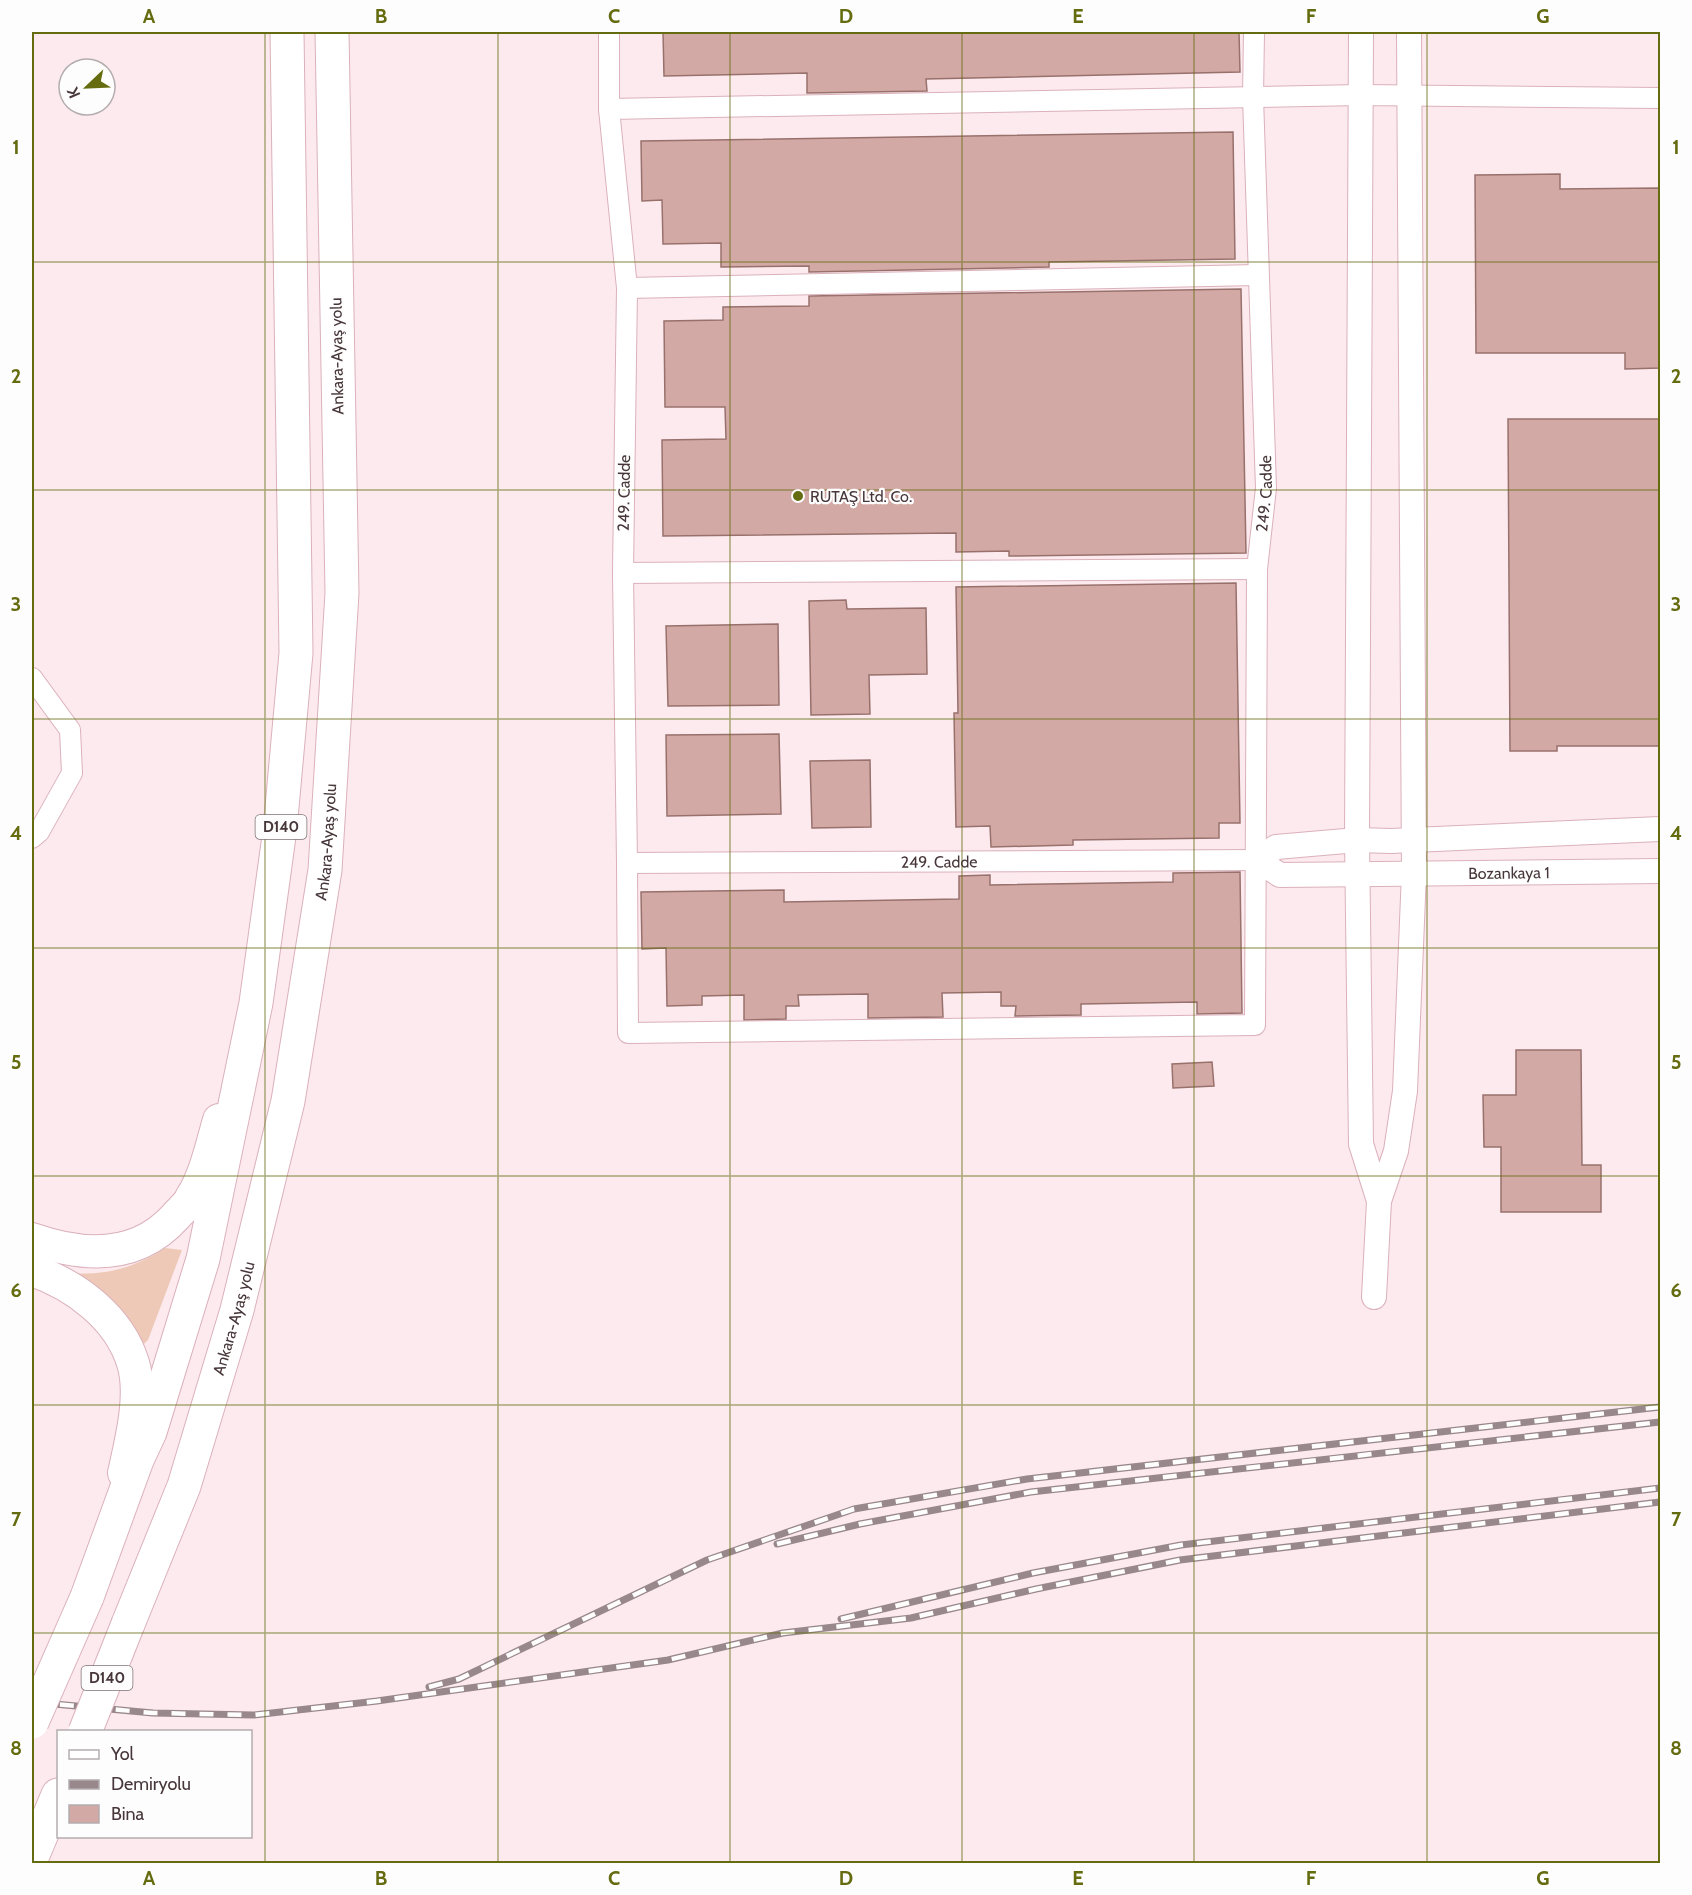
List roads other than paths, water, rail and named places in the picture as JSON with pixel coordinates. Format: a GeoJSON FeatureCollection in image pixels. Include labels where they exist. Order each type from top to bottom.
{"type":"FeatureCollection","features":[{"type":"Feature","properties":{"kind":"highway","name":"D140"},"geometry":{"type":"LineString","coordinates":[[32,1722],[87,1597],[137,1460],[150,1432],[203,1259],[256,1003],[280,829],[296,653],[287,32]]}},
{"type":"Feature","properties":{"kind":"highway","name":"Ankara-Ayaş yolu"},"geometry":{"type":"LineString","coordinates":[[85,1730],[184,1486],[237,1310],[288,1101],[325,870],[342,593],[332,32]]}},
{"type":"Feature","properties":{"kind":"highway"},"geometry":{"type":"LineString","coordinates":[[32,1857],[57,1797]]}},
{"type":"Feature","properties":{"kind":"main road"},"geometry":{"type":"LineString","coordinates":[[39,1257],[77,1251],[128,1248],[152,1237],[171,1222],[192,1198],[205,1166],[256,1003]]}},
{"type":"Feature","properties":{"kind":"main road"},"geometry":{"type":"LineString","coordinates":[[39,1257],[76,1292],[100,1310],[118,1332],[133,1364],[136,1388],[131,1443],[110,1535]]}},
{"type":"Feature","properties":{"kind":"street","name":"249. Cadde"},"geometry":{"type":"LineString","coordinates":[[609,32],[609,109],[627,288],[622,573],[627,863],[1257,860],[1257,569],[1266,488],[1253,97],[1254,32]]}},
{"type":"Feature","properties":{"kind":"street"},"geometry":{"type":"LineString","coordinates":[[1361,32],[1357,840],[1361,1144],[1379,1202]]}},
{"type":"Feature","properties":{"kind":"street"},"geometry":{"type":"LineString","coordinates":[[1374,1297],[1379,1202],[1396,1151],[1405,1091],[1414,873],[1409,32]]}},
{"type":"Feature","properties":{"kind":"street"},"geometry":{"type":"LineString","coordinates":[[609,109],[1361,95],[1660,98]]}},
{"type":"Feature","properties":{"kind":"street"},"geometry":{"type":"LineString","coordinates":[[627,288],[1258,275]]}},
{"type":"Feature","properties":{"kind":"street"},"geometry":{"type":"LineString","coordinates":[[622,573],[1257,569]]}},
{"type":"Feature","properties":{"kind":"street"},"geometry":{"type":"LineString","coordinates":[[32,678],[70,730],[72,773],[39,832],[32,838]]}},
{"type":"Feature","properties":{"kind":"street"},"geometry":{"type":"LineString","coordinates":[[627,863],[628,1033],[1255,1025],[1257,860],[1276,847],[1357,840],[1660,829]]}},
{"type":"Feature","properties":{"kind":"street","name":"Bozankaya 1"},"geometry":{"type":"LineString","coordinates":[[1257,860],[1280,875],[1660,871]]}},
{"type":"Feature","properties":{"kind":"railway"},"geometry":{"type":"LineString","coordinates":[[429,1687],[459,1679],[707,1560],[854,1509],[1027,1479],[1660,1407]]}},
{"type":"Feature","properties":{"kind":"railway"},"geometry":{"type":"LineString","coordinates":[[777,1544],[860,1524],[1031,1492],[1660,1422]]}},
{"type":"Feature","properties":{"kind":"railway"},"geometry":{"type":"LineString","coordinates":[[841,1619],[1033,1573],[1181,1545],[1660,1488]]}},
{"type":"Feature","properties":{"kind":"railway"},"geometry":{"type":"LineString","coordinates":[[32,1702],[153,1713],[254,1715],[377,1701],[668,1660],[783,1633],[911,1618],[1036,1589],[1180,1560],[1660,1502]]}},
{"type":"Feature","properties":{"kind":"place","name":"RUTAŞ Ltd. Co."},"geometry":{"type":"Point","coordinates":[798,496]}}]}
